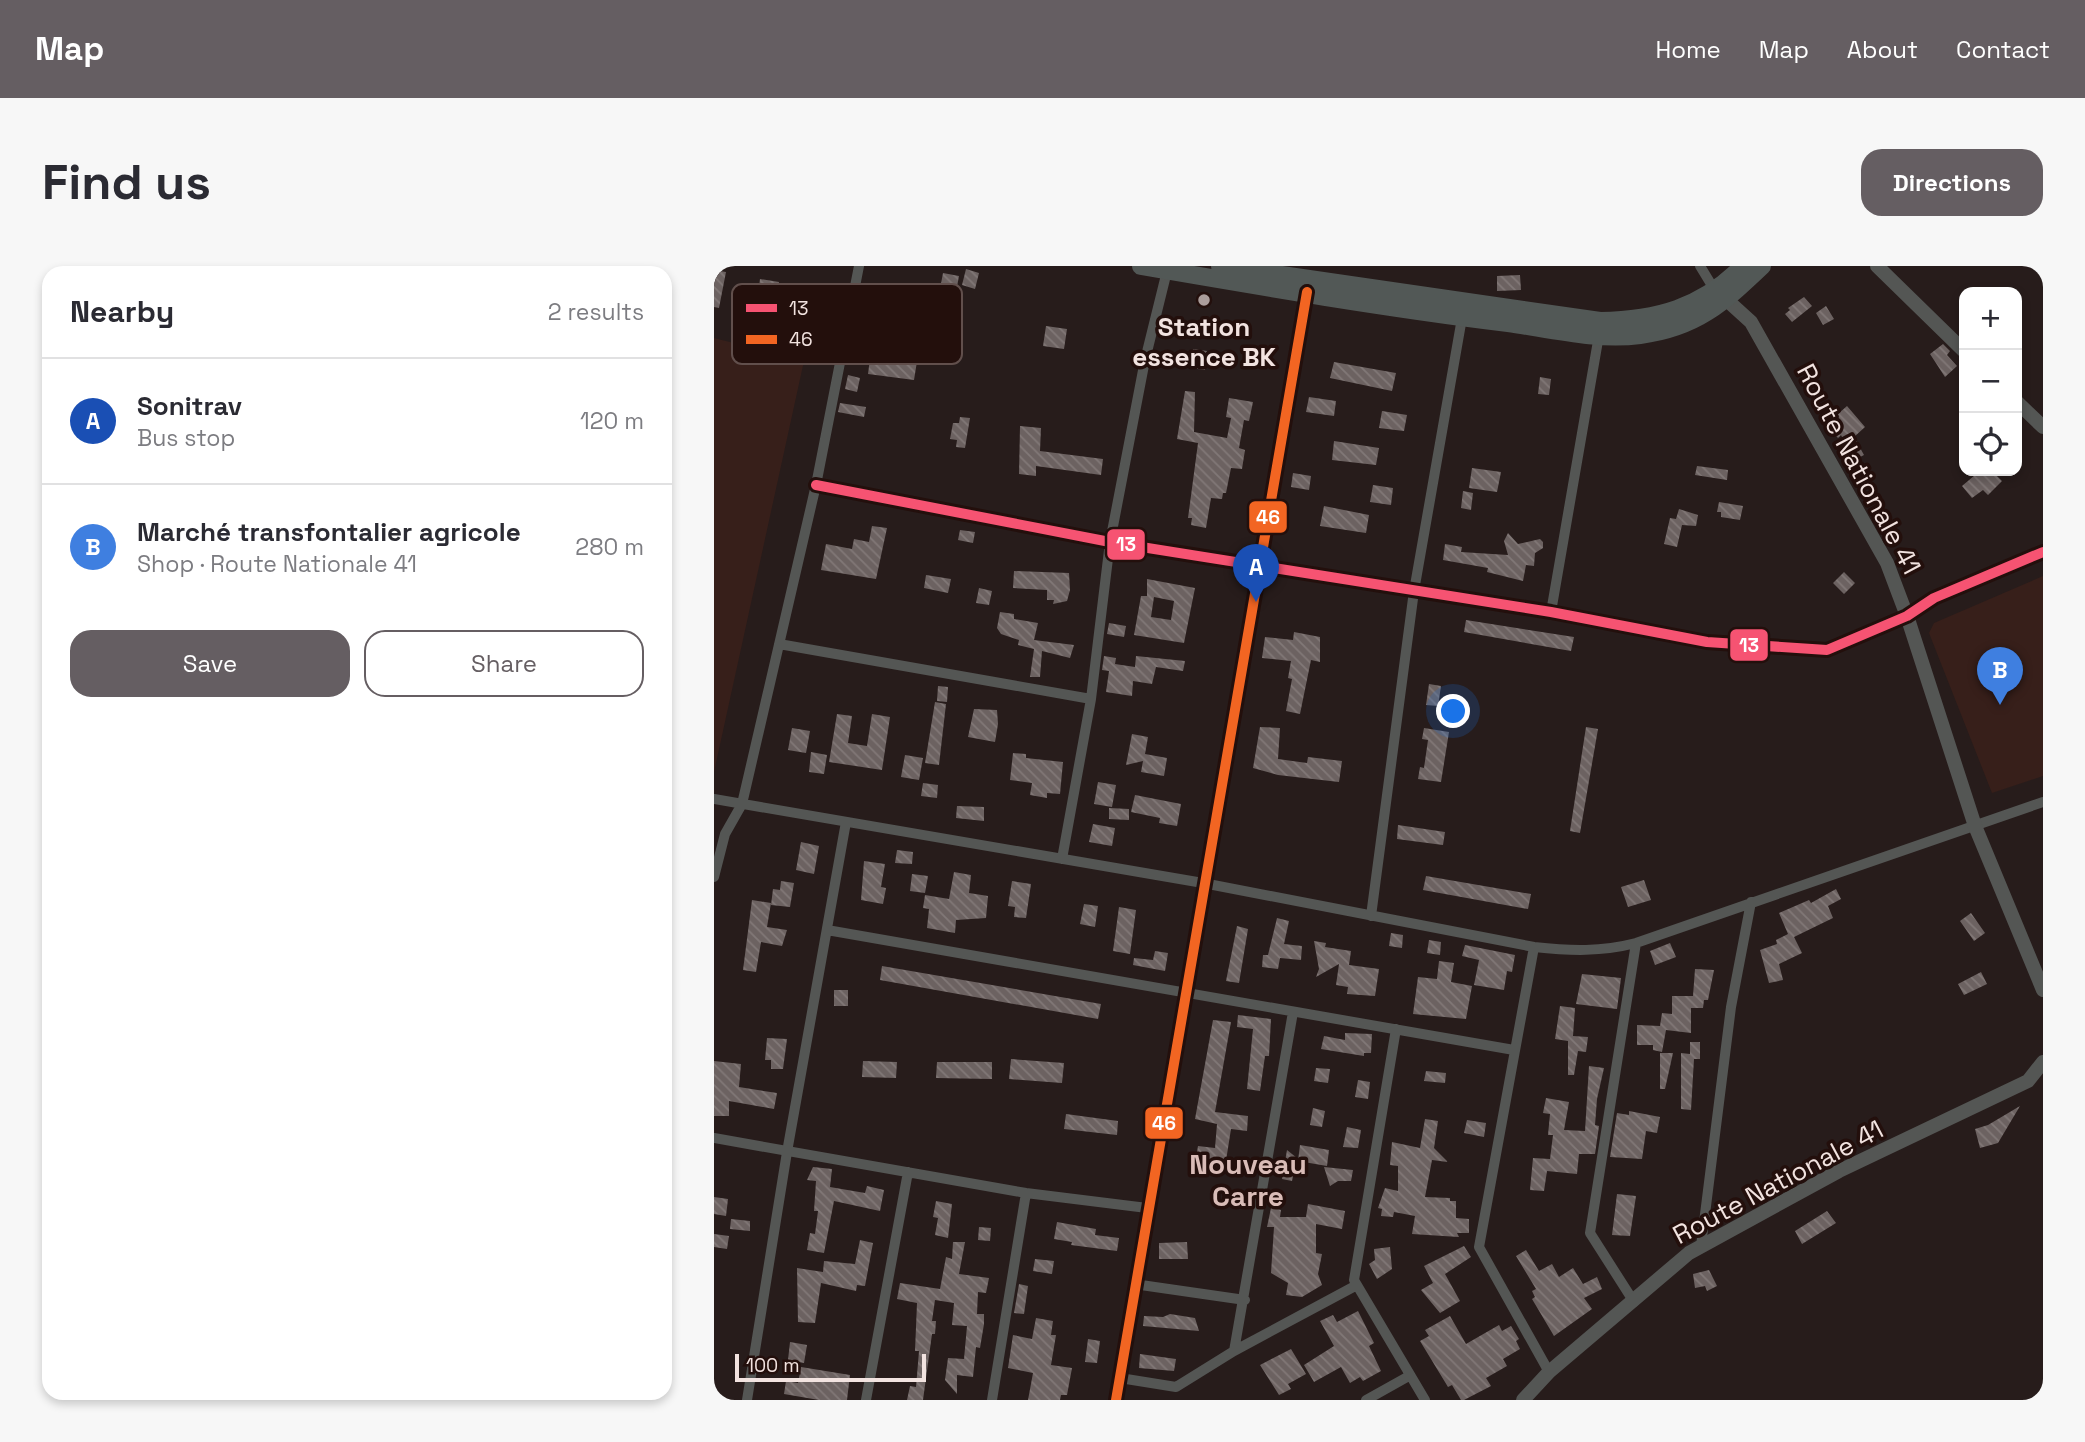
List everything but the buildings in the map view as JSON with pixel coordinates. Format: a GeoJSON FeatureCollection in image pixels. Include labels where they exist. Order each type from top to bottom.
{"type":"FeatureCollection","features":[{"type":"Feature","properties":{"kind":"highway"},"geometry":{"type":"LineString","coordinates":[[1141,266],[1462,318],[1600,335],[1639,335],[1678,327],[1716,310],[1721,294],[1743,266]]}},
{"type":"Feature","properties":{"kind":"highway"},"geometry":{"type":"LineString","coordinates":[[1220,266],[1600,321],[1638,320],[1676,311],[1721,294],[1762,266]]}},
{"type":"Feature","properties":{"kind":"street"},"geometry":{"type":"LineString","coordinates":[[855,284],[859,266]]}},
{"type":"Feature","properties":{"kind":"street"},"geometry":{"type":"LineString","coordinates":[[1700,266],[1721,294]]}},
{"type":"Feature","properties":{"kind":"street"},"geometry":{"type":"LineString","coordinates":[[1877,266],[1963,350]]}},
{"type":"Feature","properties":{"kind":"street"},"geometry":{"type":"LineString","coordinates":[[1062,859],[1091,699],[1110,542],[1145,360],[1167,271]]}},
{"type":"Feature","properties":{"kind":"street"},"geometry":{"type":"LineString","coordinates":[[1116,1400],[1134,1283],[1307,292]]}},
{"type":"Feature","properties":{"kind":"street","name":"Route Nationale 41"},"geometry":{"type":"LineString","coordinates":[[1721,294],[1751,322],[1887,563],[1908,616],[1975,826],[2043,990]]}},
{"type":"Feature","properties":{"kind":"street"},"geometry":{"type":"LineString","coordinates":[[1371,916],[1415,591],[1462,318]]}},
{"type":"Feature","properties":{"kind":"street"},"geometry":{"type":"LineString","coordinates":[[1551,612],[1600,335]]}},
{"type":"Feature","properties":{"kind":"street"},"geometry":{"type":"LineString","coordinates":[[714,877],[725,834],[742,804],[816,485],[840,364]]}},
{"type":"Feature","properties":{"kind":"street"},"geometry":{"type":"LineString","coordinates":[[2022,407],[2043,427]]}},
{"type":"Feature","properties":{"kind":"street"},"geometry":{"type":"LineString","coordinates":[[816,485],[1110,542],[1551,612],[1707,642],[1826,650],[1908,616],[1934,598],[2043,552]]}},
{"type":"Feature","properties":{"kind":"street"},"geometry":{"type":"LineString","coordinates":[[779,644],[1091,699]]}},
{"type":"Feature","properties":{"kind":"street"},"geometry":{"type":"LineString","coordinates":[[714,799],[1203,883],[1534,947],[1606,951],[1636,943],[2043,802]]}},
{"type":"Feature","properties":{"kind":"street"},"geometry":{"type":"LineString","coordinates":[[747,1400],[786,1152],[846,822]]}},
{"type":"Feature","properties":{"kind":"street"},"geometry":{"type":"LineString","coordinates":[[1700,1246],[1731,1007],[1751,902]]}},
{"type":"Feature","properties":{"kind":"street"},"geometry":{"type":"LineString","coordinates":[[827,930],[1514,1050]]}},
{"type":"Feature","properties":{"kind":"street"},"geometry":{"type":"LineString","coordinates":[[1634,1301],[1591,1233],[1636,943]]}},
{"type":"Feature","properties":{"kind":"street"},"geometry":{"type":"LineString","coordinates":[[1534,947],[1479,1247],[1549,1372]]}},
{"type":"Feature","properties":{"kind":"street"},"geometry":{"type":"LineString","coordinates":[[1234,1351],[1293,1012]]}},
{"type":"Feature","properties":{"kind":"street"},"geometry":{"type":"LineString","coordinates":[[1396,1029],[1354,1280],[1425,1400]]}},
{"type":"Feature","properties":{"kind":"street","name":"Route Nationale 41"},"geometry":{"type":"LineString","coordinates":[[1523,1400],[1549,1372],[1700,1246],[1839,1171],[1935,1128],[2028,1081],[2043,1062]]}},
{"type":"Feature","properties":{"kind":"street"},"geometry":{"type":"LineString","coordinates":[[714,1139],[1026,1194],[1147,1209]]}},
{"type":"Feature","properties":{"kind":"street"},"geometry":{"type":"LineString","coordinates":[[866,1400],[908,1172]]}},
{"type":"Feature","properties":{"kind":"street"},"geometry":{"type":"LineString","coordinates":[[992,1400],[1026,1194]]}},
{"type":"Feature","properties":{"kind":"street"},"geometry":{"type":"LineString","coordinates":[[1134,1283],[1245,1300]]}},
{"type":"Feature","properties":{"kind":"street"},"geometry":{"type":"LineString","coordinates":[[1120,1378],[1175,1387],[1234,1351],[1357,1285]]}},
{"type":"Feature","properties":{"kind":"street"},"geometry":{"type":"LineString","coordinates":[[1366,1400],[1409,1376]]}},
{"type":"Feature","properties":{"kind":"shaded area"},"geometry":{"type":"Polygon","coordinates":[[[714,338],[732,343],[732,364],[803,364],[714,772],[714,338]]]}},
{"type":"Feature","properties":{"kind":"shaded area"},"geometry":{"type":"Polygon","coordinates":[[[2043,576],[2043,776],[1992,793],[1929,633],[1934,623],[2043,576]]]}},
{"type":"Feature","properties":{"kind":"transit line","name":"46"},"geometry":{"type":"LineString","coordinates":[[1116,1400],[1307,292]]}},
{"type":"Feature","properties":{"kind":"transit line","name":"13"},"geometry":{"type":"LineString","coordinates":[[816,485],[1110,542],[1551,612],[1707,642],[1827,650],[1907,616],[1934,598],[2043,552]]}},
{"type":"Feature","properties":{"kind":"place","name":"Station essence BK"},"geometry":{"type":"Point","coordinates":[1204,300]}},
{"type":"Feature","properties":{"kind":"place","name":"Sonitrav"},"geometry":{"type":"Point","coordinates":[1256,602]}},
{"type":"Feature","properties":{"kind":"place","name":"Marché transfontalier agricole"},"geometry":{"type":"Point","coordinates":[2000,705]}},
{"type":"Feature","properties":{"kind":"district","name":"Nouveau Carre"},"geometry":{"type":"Point","coordinates":[1248,1180]}}]}
